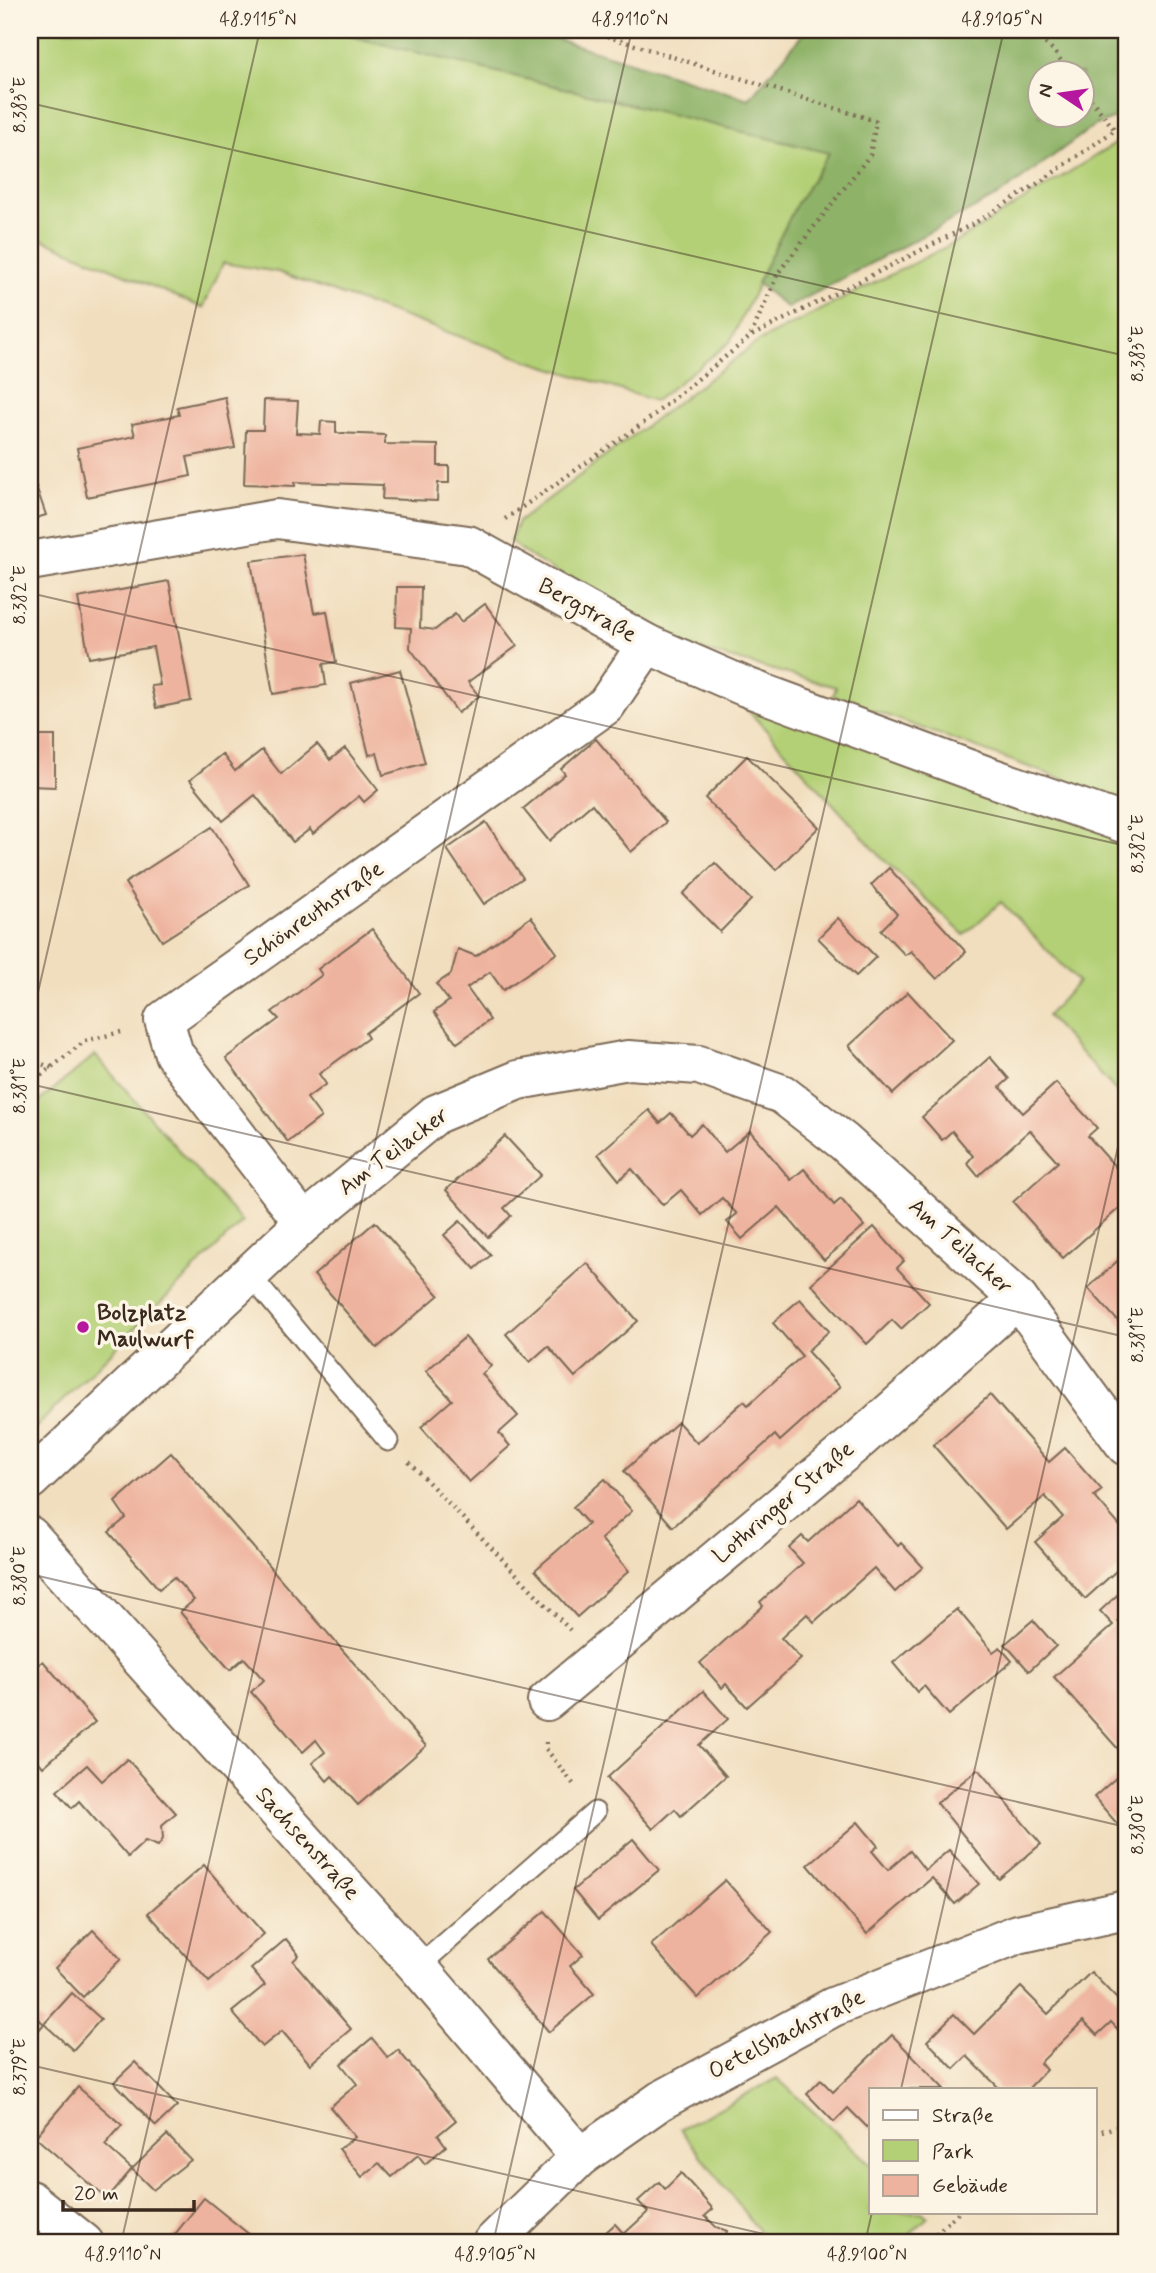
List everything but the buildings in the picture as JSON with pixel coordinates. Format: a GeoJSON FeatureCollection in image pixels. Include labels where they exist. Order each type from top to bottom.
{"type":"FeatureCollection","features":[{"type":"Feature","properties":{"kind":"street","name":"Bergstraße"},"geometry":{"type":"LineString","coordinates":[[30,561],[277,519],[468,545],[646,644],[746,687],[1126,824]]}},
{"type":"Feature","properties":{"kind":"street","name":"Schönreuthstraße"},"geometry":{"type":"LineString","coordinates":[[164,1020],[606,705],[646,644]]}},
{"type":"Feature","properties":{"kind":"street"},"geometry":{"type":"LineString","coordinates":[[164,1020],[174,1054],[304,1223]]}},
{"type":"Feature","properties":{"kind":"street","name":"Am Teilacker"},"geometry":{"type":"LineString","coordinates":[[30,1480],[304,1223],[436,1114],[518,1080],[628,1060],[699,1065],[782,1094],[844,1142],[1018,1299],[1126,1446]]}},
{"type":"Feature","properties":{"kind":"street","name":"Lothringer Straße"},"geometry":{"type":"LineString","coordinates":[[547,1701],[859,1440],[1018,1299]]}},
{"type":"Feature","properties":{"kind":"street","name":"Sachsenstraße"},"geometry":{"type":"LineString","coordinates":[[30,1536],[418,1967],[580,2157]]}},
{"type":"Feature","properties":{"kind":"street","name":"Oetelsbachstraße"},"geometry":{"type":"LineString","coordinates":[[492,2243],[580,2157],[660,2101],[833,2007],[1018,1934],[1126,1910]]}},
{"type":"Feature","properties":{"kind":"street"},"geometry":{"type":"LineString","coordinates":[[30,2200],[84,2243]]}},
{"type":"Feature","properties":{"kind":"lane"},"geometry":{"type":"LineString","coordinates":[[250,1275],[388,1441]]}},
{"type":"Feature","properties":{"kind":"lane"},"geometry":{"type":"LineString","coordinates":[[418,1967],[595,1812]]}},
{"type":"Feature","properties":{"kind":"path"},"geometry":{"type":"LineString","coordinates":[[587,30],[876,121],[870,155],[778,274],[751,336]]}},
{"type":"Feature","properties":{"kind":"path"},"geometry":{"type":"LineString","coordinates":[[1030,30],[1060,60]]}},
{"type":"Feature","properties":{"kind":"path"},"geometry":{"type":"LineString","coordinates":[[1096,105],[1115,130]]}},
{"type":"Feature","properties":{"kind":"path"},"geometry":{"type":"LineString","coordinates":[[468,545],[645,422],[751,336],[975,223],[1115,130],[1126,126]]}},
{"type":"Feature","properties":{"kind":"path"},"geometry":{"type":"LineString","coordinates":[[30,1084],[85,1041],[164,1020]]}},
{"type":"Feature","properties":{"kind":"path"},"geometry":{"type":"LineString","coordinates":[[30,1059],[52,1068]]}},
{"type":"Feature","properties":{"kind":"path"},"geometry":{"type":"LineString","coordinates":[[388,1441],[597,1659]]}},
{"type":"Feature","properties":{"kind":"path"},"geometry":{"type":"LineString","coordinates":[[546,1749],[595,1812]]}},
{"type":"Feature","properties":{"kind":"path"},"geometry":{"type":"LineString","coordinates":[[1096,2133],[1126,2124]]}},
{"type":"Feature","properties":{"kind":"path"},"geometry":{"type":"LineString","coordinates":[[926,2243],[957,2214]]}},
{"type":"Feature","properties":{"kind":"green space"},"geometry":{"type":"Polygon","coordinates":[[[30,30],[325,30],[830,153],[796,206],[730,342],[655,401],[526,360],[278,272],[223,263],[203,308],[30,234],[30,30]]]}},
{"type":"Feature","properties":{"kind":"green space"},"geometry":{"type":"Polygon","coordinates":[[[325,30],[528,30],[749,99],[806,30],[1126,30],[1126,114],[1096,125],[1096,60],[1026,60],[1026,130],[1089,130],[1001,194],[787,308],[757,283],[796,205],[829,153],[325,30]]]}},
{"type":"Feature","properties":{"kind":"green space"},"geometry":{"type":"Polygon","coordinates":[[[1126,137],[1126,802],[833,696],[836,687],[678,644],[523,552],[510,541],[518,522],[759,341],[956,242],[1126,137]]]}},
{"type":"Feature","properties":{"kind":"green space"},"geometry":{"type":"Polygon","coordinates":[[[737,698],[1126,833],[1126,1102],[1047,1016],[1078,982],[1001,902],[964,935],[883,859],[737,698]]]}},
{"type":"Feature","properties":{"kind":"green space","name":"Bolzplatz Maulwurf"},"geometry":{"type":"Polygon","coordinates":[[[95,1055],[242,1222],[30,1433],[30,1109],[95,1055]]]}},
{"type":"Feature","properties":{"kind":"green space"},"geometry":{"type":"Polygon","coordinates":[[[777,2078],[869,2163],[869,2214],[924,2214],[928,2217],[901,2243],[768,2243],[680,2129],[777,2078]]]}},
{"type":"Feature","properties":{"kind":"place","name":"Bolzplatz Maulwurf"},"geometry":{"type":"Point","coordinates":[83,1327]}}]}
